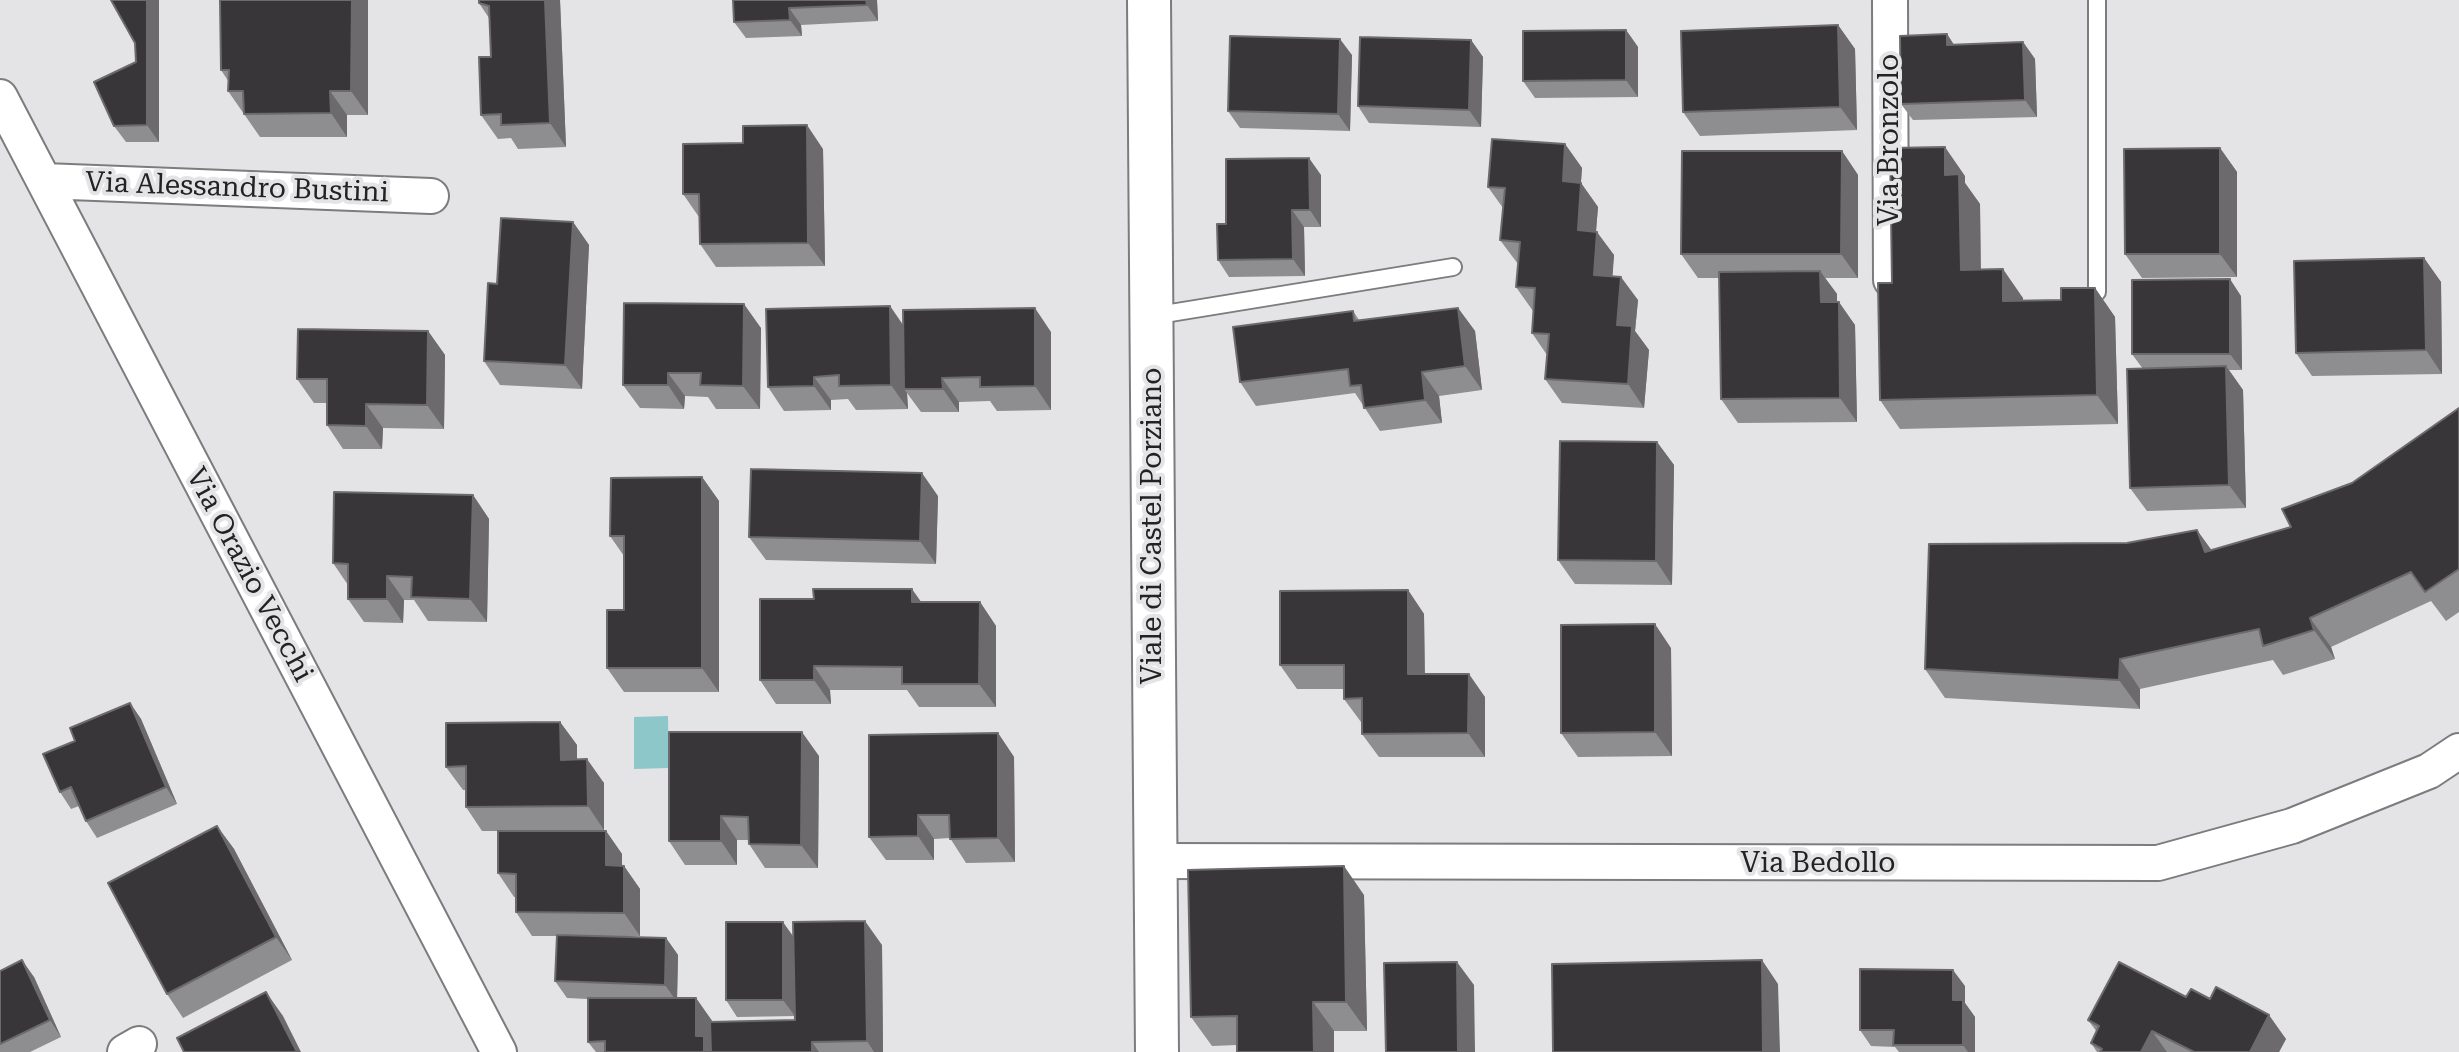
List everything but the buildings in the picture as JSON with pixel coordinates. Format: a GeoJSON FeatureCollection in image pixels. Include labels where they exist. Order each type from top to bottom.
{"type":"FeatureCollection","features":[{"type":"Feature","properties":{"kind":"street","name":"Viale di Castel Porziano"},"geometry":{"type":"LineString","coordinates":[[1149,0],[1157,1052]]}},
{"type":"Feature","properties":{"kind":"street","name":"Via Bronzolo"},"geometry":{"type":"LineString","coordinates":[[1890,0],[1891,280]]}},
{"type":"Feature","properties":{"kind":"street","name":"Via Orazio Vecchi"},"geometry":{"type":"LineString","coordinates":[[0,97],[499,1052]]}},
{"type":"Feature","properties":{"kind":"street","name":"Via Alessandro Bustini"},"geometry":{"type":"LineString","coordinates":[[44,181],[431,196]]}},
{"type":"Feature","properties":{"kind":"street","name":"Via Bedollo"},"geometry":{"type":"LineString","coordinates":[[1155,861],[2158,863],[2292,826],[2429,771],[2459,751]]}},
{"type":"Feature","properties":{"kind":"lane"},"geometry":{"type":"LineString","coordinates":[[2097,0],[2097,292]]}},
{"type":"Feature","properties":{"kind":"lane"},"geometry":{"type":"LineString","coordinates":[[1152,316],[1453,267]]}},
{"type":"Feature","properties":{"kind":"water"},"geometry":{"type":"Polygon","coordinates":[[[668,716],[669,768],[634,769],[634,717],[668,716]]]}}]}
